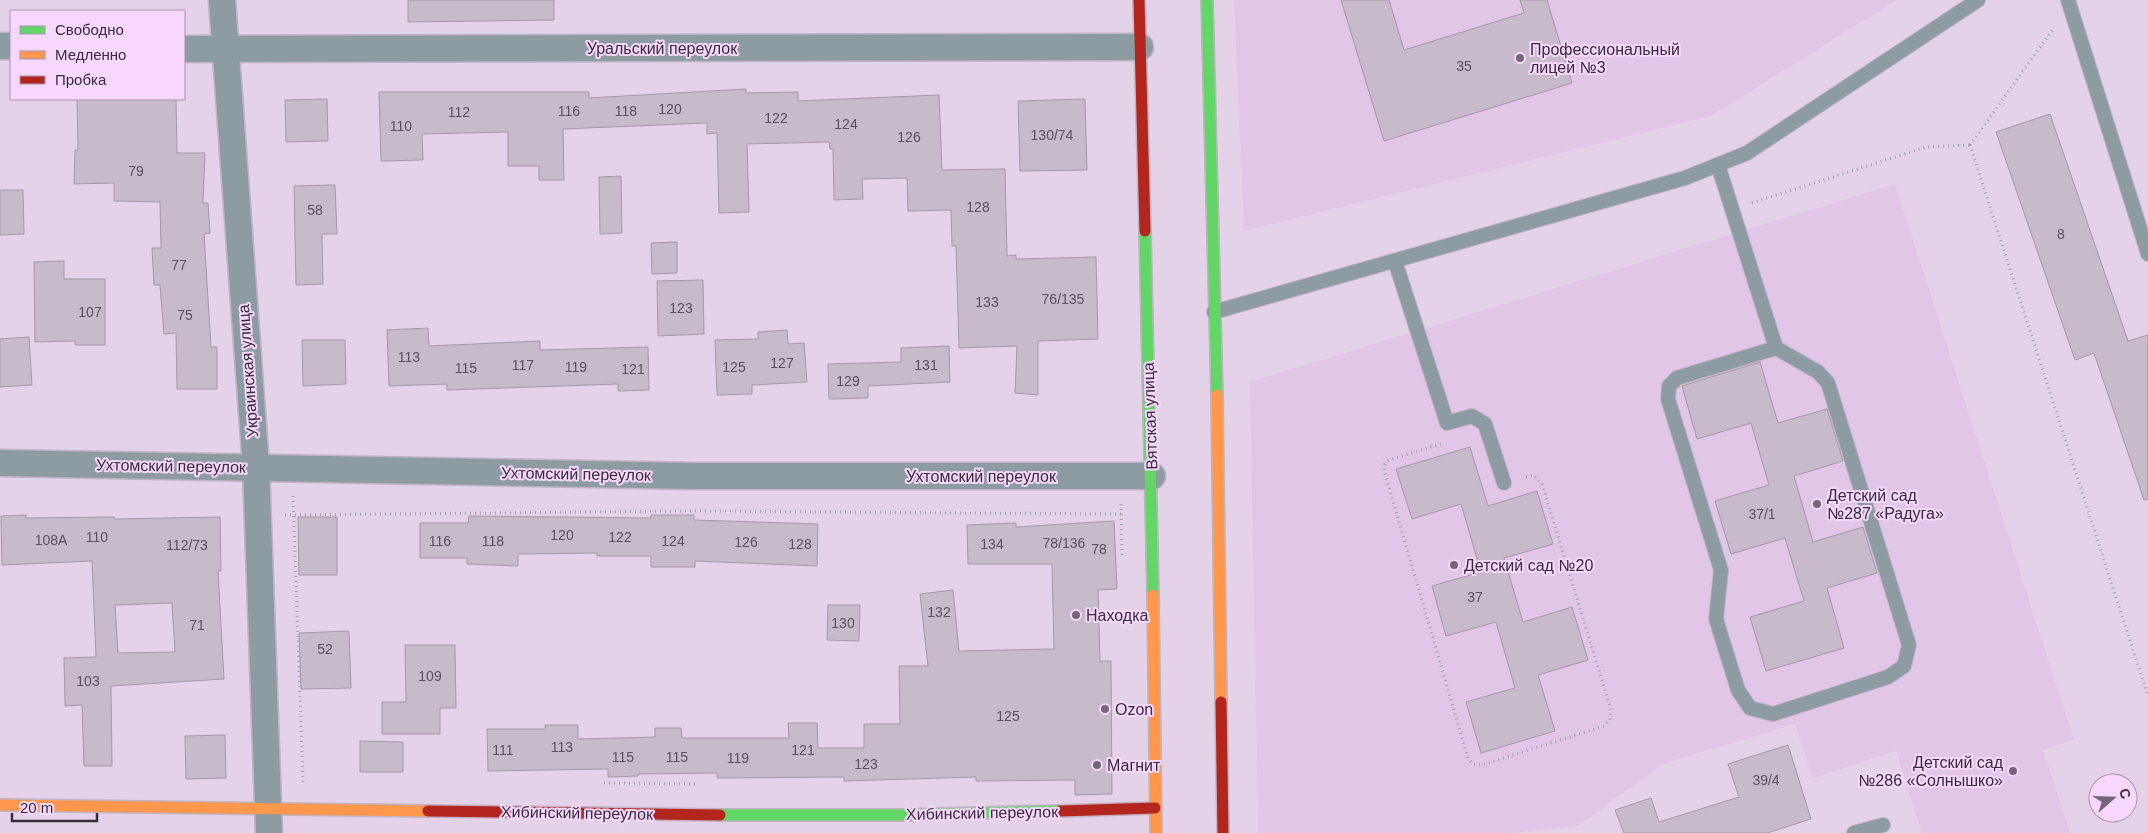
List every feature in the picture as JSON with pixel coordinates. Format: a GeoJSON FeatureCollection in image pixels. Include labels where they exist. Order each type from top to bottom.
{"type":"FeatureCollection","features":[{"type":"Feature","properties":{"kind":"main road","name":"Вятская улица"},"geometry":{"type":"LineString","coordinates":[[1139,0],[1152,476],[1156,833]]}},
{"type":"Feature","properties":{"kind":"main road"},"geometry":{"type":"LineString","coordinates":[[1207,0],[1223,833]]}},
{"type":"Feature","properties":{"kind":"main road","name":"Хибинский переулок"},"geometry":{"type":"LineString","coordinates":[[0,805],[269,820],[304,808],[662,814],[902,814],[1155,808]]}},
{"type":"Feature","properties":{"kind":"street","name":"Украинская улица"},"geometry":{"type":"LineString","coordinates":[[222,0],[224,49],[256,467],[269,820]]}},
{"type":"Feature","properties":{"kind":"street","name":"Уральский переулок"},"geometry":{"type":"LineString","coordinates":[[185,49],[1140,46]]}},
{"type":"Feature","properties":{"kind":"street","name":"Ухтомский переулок"},"geometry":{"type":"LineString","coordinates":[[0,463],[692,476],[1152,476]]}},
{"type":"Feature","properties":{"kind":"lane"},"geometry":{"type":"LineString","coordinates":[[1214,312],[1685,178],[1718,165],[1746,153],[1978,0]]}},
{"type":"Feature","properties":{"kind":"lane"},"geometry":{"type":"LineString","coordinates":[[2069,3],[2148,254]]}},
{"type":"Feature","properties":{"kind":"lane"},"geometry":{"type":"LineString","coordinates":[[1718,165],[1776,348],[1818,372],[1828,383],[1909,646],[1904,666],[1888,677],[1773,714],[1750,708],[1738,690],[1716,619],[1721,570],[1668,399],[1669,386],[1677,378],[1776,348]]}},
{"type":"Feature","properties":{"kind":"lane"},"geometry":{"type":"LineString","coordinates":[[1395,261],[1447,423],[1472,416],[1485,424],[1504,483]]}},
{"type":"Feature","properties":{"kind":"lane"},"geometry":{"type":"LineString","coordinates":[[1854,833],[1883,825]]}},
{"type":"Feature","properties":{"kind":"path"},"geometry":{"type":"LineString","coordinates":[[1970,145],[2069,3]]}},
{"type":"Feature","properties":{"kind":"path"},"geometry":{"type":"LineString","coordinates":[[1732,210],[1926,147],[1970,145]]}},
{"type":"Feature","properties":{"kind":"path"},"geometry":{"type":"LineString","coordinates":[[1970,145],[2148,696]]}},
{"type":"Feature","properties":{"kind":"path"},"geometry":{"type":"LineString","coordinates":[[1447,423],[1451,438],[1448,442],[1389,460],[1385,464],[1384,470],[1468,758],[1473,764],[1482,765],[1604,726],[1610,720],[1611,710],[1542,484],[1533,475],[1504,483]]}},
{"type":"Feature","properties":{"kind":"path"},"geometry":{"type":"LineString","coordinates":[[292,468],[304,808]]}},
{"type":"Feature","properties":{"kind":"path"},"geometry":{"type":"LineString","coordinates":[[258,516],[678,512],[1121,514]]}},
{"type":"Feature","properties":{"kind":"shaded area","name":"Профессиональный лицей №3"},"geometry":{"type":"Polygon","coordinates":[[[1234,0],[1896,0],[1711,116],[1244,231],[1234,0]]]}},
{"type":"Feature","properties":{"kind":"shaded area"},"geometry":{"type":"Polygon","coordinates":[[[1895,184],[2074,740],[2043,750],[2070,833],[1922,833],[1896,751],[1813,778],[1795,724],[1663,764],[1578,826],[1508,833],[1258,833],[1250,382],[1895,184]]]}},
{"type":"Feature","properties":{"kind":"building"},"geometry":{"type":"Polygon","coordinates":[[[408,0],[554,0],[554,20],[408,22],[408,0]]]}},
{"type":"Feature","properties":{"kind":"building"},"geometry":{"type":"Polygon","coordinates":[[[1341,0],[1389,0],[1404,50],[1524,13],[1520,0],[1547,0],[1572,83],[1384,141],[1341,0]]]}},
{"type":"Feature","properties":{"kind":"building"},"geometry":{"type":"Polygon","coordinates":[[[746,89],[746,93],[798,92],[798,101],[939,95],[942,170],[1005,169],[1007,256],[1016,255],[1016,259],[1096,257],[1098,339],[1038,341],[1038,395],[1015,393],[1017,346],[959,348],[956,246],[952,246],[951,210],[908,211],[907,178],[862,179],[863,199],[834,200],[833,149],[830,149],[829,142],[747,144],[749,212],[719,213],[717,133],[707,134],[707,123],[563,129],[564,180],[539,180],[539,166],[508,166],[508,132],[422,134],[423,160],[381,161],[379,92],[589,92],[589,98],[746,89]]]}},
{"type":"Feature","properties":{"kind":"building"},"geometry":{"type":"Polygon","coordinates":[[[327,99],[328,141],[286,142],[285,100],[327,99]]]}},
{"type":"Feature","properties":{"kind":"building"},"geometry":{"type":"Polygon","coordinates":[[[1085,99],[1087,170],[1020,171],[1018,101],[1085,99]]]}},
{"type":"Feature","properties":{"kind":"building"},"geometry":{"type":"Polygon","coordinates":[[[77,100],[176,100],[177,153],[205,153],[203,203],[208,203],[210,233],[204,234],[211,347],[217,347],[217,389],[177,389],[176,333],[164,334],[160,285],[154,285],[152,248],[161,248],[160,202],[114,201],[114,183],[74,184],[75,150],[78,150],[77,100]]]}},
{"type":"Feature","properties":{"kind":"building"},"geometry":{"type":"Polygon","coordinates":[[[2050,114],[2128,341],[2148,335],[2148,499],[2144,500],[2094,353],[2075,360],[1996,132],[2050,114]]]}},
{"type":"Feature","properties":{"kind":"building"},"geometry":{"type":"Polygon","coordinates":[[[621,176],[622,233],[600,234],[599,177],[621,176]]]}},
{"type":"Feature","properties":{"kind":"building"},"geometry":{"type":"Polygon","coordinates":[[[335,185],[337,234],[322,234],[323,284],[296,285],[294,186],[335,185]]]}},
{"type":"Feature","properties":{"kind":"building"},"geometry":{"type":"Polygon","coordinates":[[[0,190],[23,190],[24,234],[0,235],[0,190]]]}},
{"type":"Feature","properties":{"kind":"building"},"geometry":{"type":"Polygon","coordinates":[[[677,242],[677,273],[652,274],[651,243],[677,242]]]}},
{"type":"Feature","properties":{"kind":"building"},"geometry":{"type":"Polygon","coordinates":[[[64,261],[64,279],[105,279],[105,345],[75,345],[75,341],[35,342],[34,262],[64,261]]]}},
{"type":"Feature","properties":{"kind":"building"},"geometry":{"type":"Polygon","coordinates":[[[703,280],[704,334],[658,336],[657,281],[703,280]]]}},
{"type":"Feature","properties":{"kind":"building"},"geometry":{"type":"Polygon","coordinates":[[[428,328],[429,346],[540,341],[540,350],[648,347],[649,390],[618,391],[618,384],[447,390],[447,384],[389,386],[387,330],[428,328]]]}},
{"type":"Feature","properties":{"kind":"building"},"geometry":{"type":"Polygon","coordinates":[[[787,330],[788,344],[804,343],[807,382],[752,385],[752,394],[717,395],[715,340],[758,339],[758,332],[787,330]]]}},
{"type":"Feature","properties":{"kind":"building"},"geometry":{"type":"Polygon","coordinates":[[[29,337],[32,385],[0,387],[0,339],[29,337]]]}},
{"type":"Feature","properties":{"kind":"building"},"geometry":{"type":"Polygon","coordinates":[[[302,340],[345,340],[346,384],[303,386],[302,340]]]}},
{"type":"Feature","properties":{"kind":"building"},"geometry":{"type":"Polygon","coordinates":[[[949,346],[950,382],[868,386],[868,398],[829,399],[828,364],[901,362],[901,348],[949,346]]]}},
{"type":"Feature","properties":{"kind":"building"},"geometry":{"type":"Polygon","coordinates":[[[1760,362],[1778,423],[1827,409],[1843,461],[1794,476],[1813,542],[1863,527],[1877,573],[1827,588],[1844,648],[1766,671],[1750,617],[1804,601],[1785,538],[1731,554],[1715,501],[1769,485],[1751,423],[1697,439],[1682,386],[1760,362]]]}},
{"type":"Feature","properties":{"kind":"building"},"geometry":{"type":"Polygon","coordinates":[[[1470,447],[1488,506],[1537,491],[1553,544],[1504,558],[1523,622],[1572,607],[1588,660],[1538,675],[1555,731],[1481,753],[1466,702],[1515,688],[1496,622],[1446,636],[1432,586],[1481,572],[1461,504],[1412,519],[1396,469],[1470,447]]]}},
{"type":"Feature","properties":{"kind":"building"},"geometry":{"type":"Polygon","coordinates":[[[26,515],[26,518],[114,517],[114,519],[220,517],[221,571],[218,571],[224,679],[111,686],[112,766],[84,766],[82,705],[65,706],[64,658],[96,657],[92,561],[2,565],[1,516],[26,515]],[[172,603],[115,605],[118,653],[175,652],[172,603]]]}},
{"type":"Feature","properties":{"kind":"building"},"geometry":{"type":"Polygon","coordinates":[[[651,515],[694,515],[694,520],[818,524],[817,566],[695,561],[695,567],[651,567],[651,556],[597,556],[597,553],[518,554],[518,566],[467,564],[467,558],[420,558],[420,523],[468,523],[469,516],[651,518],[651,515]]]}},
{"type":"Feature","properties":{"kind":"building"},"geometry":{"type":"Polygon","coordinates":[[[298,517],[337,517],[337,575],[299,575],[298,517]]]}},
{"type":"Feature","properties":{"kind":"building"},"geometry":{"type":"Polygon","coordinates":[[[1114,521],[1117,589],[1098,590],[1100,661],[1111,661],[1112,794],[1075,795],[1075,780],[976,781],[976,777],[844,781],[844,777],[717,778],[717,773],[638,774],[638,776],[608,777],[608,769],[488,771],[487,729],[545,729],[545,725],[578,725],[578,739],[655,737],[655,728],[681,728],[682,738],[789,738],[788,723],[817,723],[818,748],[864,748],[864,724],[900,724],[899,666],[928,666],[920,594],[953,590],[959,651],[1054,649],[1052,564],[968,564],[967,525],[1016,523],[1016,527],[1114,521]]]}},
{"type":"Feature","properties":{"kind":"building"},"geometry":{"type":"Polygon","coordinates":[[[828,605],[860,605],[859,641],[827,640],[828,605]]]}},
{"type":"Feature","properties":{"kind":"building"},"geometry":{"type":"Polygon","coordinates":[[[349,631],[351,688],[301,689],[299,633],[349,631]]]}},
{"type":"Feature","properties":{"kind":"building"},"geometry":{"type":"Polygon","coordinates":[[[405,645],[455,645],[456,708],[440,708],[440,734],[382,734],[382,702],[406,702],[405,645]]]}},
{"type":"Feature","properties":{"kind":"building"},"geometry":{"type":"Polygon","coordinates":[[[225,735],[226,778],[186,779],[185,736],[225,735]]]}},
{"type":"Feature","properties":{"kind":"building"},"geometry":{"type":"Polygon","coordinates":[[[360,741],[403,742],[403,772],[360,772],[360,741]]]}},
{"type":"Feature","properties":{"kind":"building"},"geometry":{"type":"Polygon","coordinates":[[[1788,745],[1811,819],[1767,833],[1624,833],[1615,810],[1651,798],[1659,822],[1739,797],[1728,764],[1788,745]]]}},
{"type":"Feature","properties":{"kind":"traffic: fast"},"geometry":{"type":"LineString","coordinates":[[1207,0],[1217,395]]}},
{"type":"Feature","properties":{"kind":"traffic: fast"},"geometry":{"type":"LineString","coordinates":[[1145,231],[1153,595]]}},
{"type":"Feature","properties":{"kind":"traffic: fast"},"geometry":{"type":"LineString","coordinates":[[720,815],[902,815],[1060,811]]}},
{"type":"Feature","properties":{"kind":"traffic: slow"},"geometry":{"type":"LineString","coordinates":[[1217,395],[1221,702]]}},
{"type":"Feature","properties":{"kind":"traffic: slow"},"geometry":{"type":"LineString","coordinates":[[1153,595],[1156,833]]}},
{"type":"Feature","properties":{"kind":"traffic: slow"},"geometry":{"type":"LineString","coordinates":[[0,805],[428,811]]}},
{"type":"Feature","properties":{"kind":"traffic: jam"},"geometry":{"type":"LineString","coordinates":[[1139,0],[1145,231]]}},
{"type":"Feature","properties":{"kind":"traffic: jam"},"geometry":{"type":"LineString","coordinates":[[1221,702],[1223,833]]}},
{"type":"Feature","properties":{"kind":"traffic: jam"},"geometry":{"type":"LineString","coordinates":[[1060,811],[1155,808]]}},
{"type":"Feature","properties":{"kind":"traffic: jam"},"geometry":{"type":"LineString","coordinates":[[428,811],[720,815]]}},
{"type":"Feature","properties":{"kind":"place","name":"Профессиональный лицей №3"},"geometry":{"type":"Point","coordinates":[1520,58]}},
{"type":"Feature","properties":{"kind":"place","name":"Детский сад №287 «Радуга»"},"geometry":{"type":"Point","coordinates":[1817,504]}},
{"type":"Feature","properties":{"kind":"place","name":"Детский сад №20"},"geometry":{"type":"Point","coordinates":[1454,565]}},
{"type":"Feature","properties":{"kind":"place","name":"Находка"},"geometry":{"type":"Point","coordinates":[1076,615]}},
{"type":"Feature","properties":{"kind":"place","name":"Ozon"},"geometry":{"type":"Point","coordinates":[1105,709]}},
{"type":"Feature","properties":{"kind":"place","name":"Магнит"},"geometry":{"type":"Point","coordinates":[1097,765]}},
{"type":"Feature","properties":{"kind":"place","name":"Детский сад №286 «Солнышко»"},"geometry":{"type":"Point","coordinates":[2013,771]}}]}
